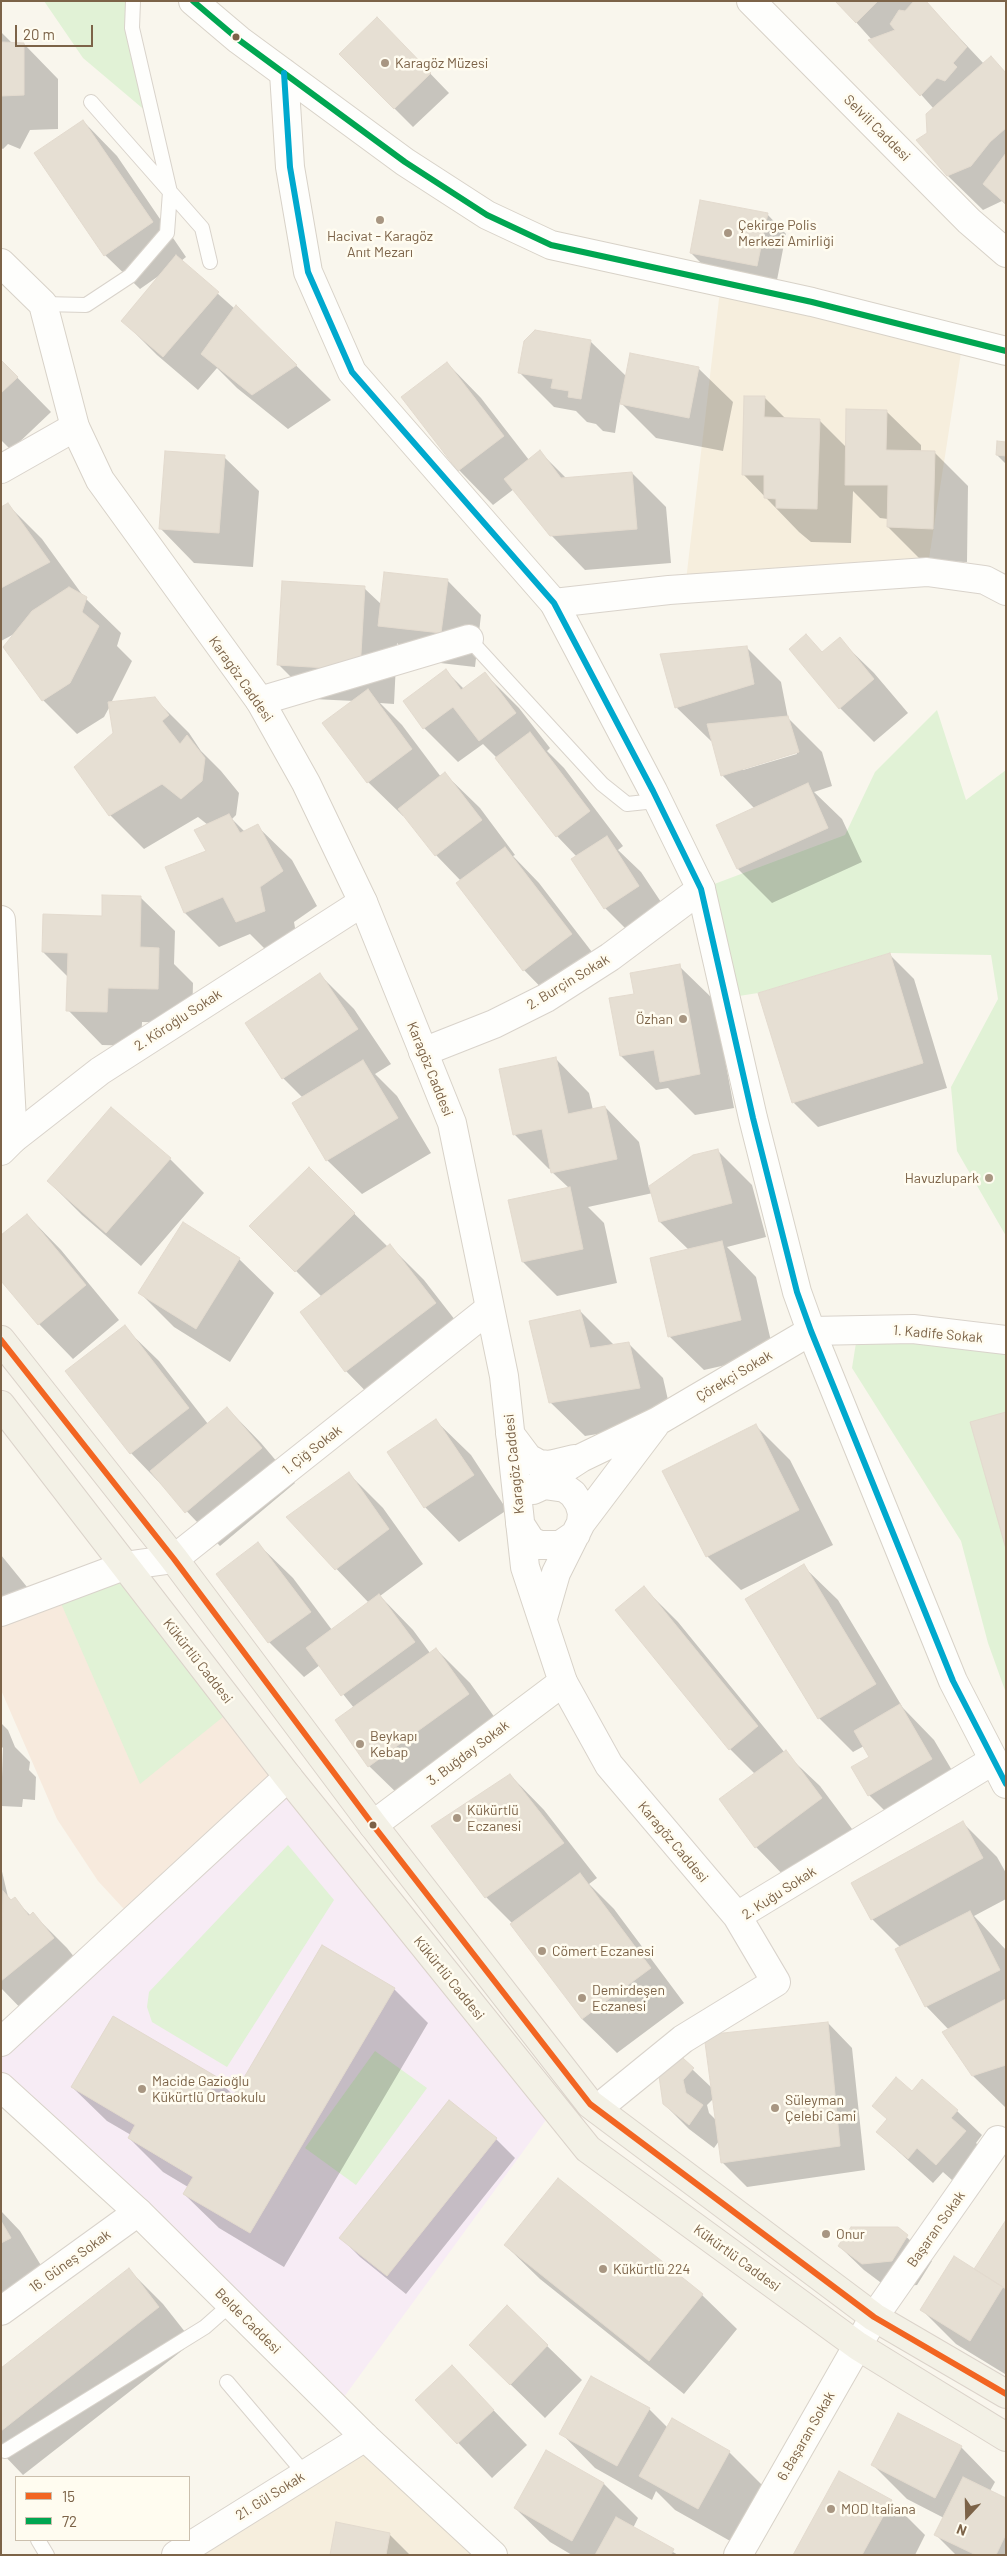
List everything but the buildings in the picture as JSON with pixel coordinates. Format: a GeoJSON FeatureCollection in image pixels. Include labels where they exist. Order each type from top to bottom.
{"type":"FeatureCollection","features":[{"type":"Feature","properties":{"kind":"main road"},"geometry":{"type":"LineString","coordinates":[[1,1340],[174,1559],[373,1824],[590,2104],[874,2318],[1006,2394]]}},
{"type":"Feature","properties":{"kind":"main road","name":"Kükürtlü Caddesi"},"geometry":{"type":"LineString","coordinates":[[1,1405],[288,1777],[588,2149],[858,2346],[1006,2437]]}},
{"type":"Feature","properties":{"kind":"street"},"geometry":{"type":"LineString","coordinates":[[193,1],[239,40],[405,162],[487,215],[551,245],[812,302],[1006,351]]}},
{"type":"Feature","properties":{"kind":"street","name":"Selvili Caddesi"},"geometry":{"type":"LineString","coordinates":[[751,1],[969,221],[1006,253]]}},
{"type":"Feature","properties":{"kind":"street"},"geometry":{"type":"LineString","coordinates":[[284,73],[290,167],[308,272],[352,372],[554,603],[653,791],[701,889],[753,1118],[795,1284],[811,1331],[953,1681],[1006,1784]]}},
{"type":"Feature","properties":{"kind":"street"},"geometry":{"type":"LineString","coordinates":[[1,263],[43,304]]}},
{"type":"Feature","properties":{"kind":"street","name":"Karagöz Caddesi"},"geometry":{"type":"LineString","coordinates":[[43,304],[75,426],[100,480],[260,701],[306,783],[363,902],[452,1123],[504,1376],[525,1566],[563,1682],[609,1765],[737,1916]]}},
{"type":"Feature","properties":{"kind":"street"},"geometry":{"type":"LineString","coordinates":[[1,469],[75,426]]}},
{"type":"Feature","properties":{"kind":"street"},"geometry":{"type":"LineString","coordinates":[[554,603],[669,590],[927,572],[985,580],[1006,591]]}},
{"type":"Feature","properties":{"kind":"street"},"geometry":{"type":"LineString","coordinates":[[260,701],[469,639]]}},
{"type":"Feature","properties":{"kind":"street","name":"2. Burçin Sokak"},"geometry":{"type":"LineString","coordinates":[[423,1052],[494,1024],[546,998],[610,957],[701,889]]}},
{"type":"Feature","properties":{"kind":"street","name":"2. Köroğlu Sokak"},"geometry":{"type":"LineString","coordinates":[[7,1145],[100,1071],[363,902]]}},
{"type":"Feature","properties":{"kind":"street"},"geometry":{"type":"LineString","coordinates":[[1,920],[7,1145]]}},
{"type":"Feature","properties":{"kind":"street","name":"1. Çiğ Sokak"},"geometry":{"type":"LineString","coordinates":[[174,1559],[489,1309]]}},
{"type":"Feature","properties":{"kind":"street","name":"1. Kadife Sokak"},"geometry":{"type":"LineString","coordinates":[[811,1331],[913,1329],[1006,1340]]}},
{"type":"Feature","properties":{"kind":"street","name":"Çörekçi Sokak"},"geometry":{"type":"LineString","coordinates":[[581,1458],[658,1422],[811,1331]]}},
{"type":"Feature","properties":{"kind":"street"},"geometry":{"type":"LineString","coordinates":[[542,1618],[556,1573],[578,1529],[658,1422]]}},
{"type":"Feature","properties":{"kind":"street"},"geometry":{"type":"LineString","coordinates":[[510,1434],[528,1458],[539,1464],[550,1465],[581,1458]]}},
{"type":"Feature","properties":{"kind":"street"},"geometry":{"type":"LineString","coordinates":[[534,1488],[544,1485],[555,1485],[569,1491],[579,1503],[582,1513],[578,1529],[560,1545],[550,1547],[531,1541],[520,1519],[526,1495],[534,1488],[581,1458]]}},
{"type":"Feature","properties":{"kind":"street"},"geometry":{"type":"LineString","coordinates":[[1,1612],[124,1566],[174,1559]]}},
{"type":"Feature","properties":{"kind":"street","name":"3. Buğday Sokak"},"geometry":{"type":"LineString","coordinates":[[373,1824],[563,1682]]}},
{"type":"Feature","properties":{"kind":"street","name":"2. Kuğu Sokak"},"geometry":{"type":"LineString","coordinates":[[597,2109],[683,2039],[776,1982],[737,1916],[994,1760]]}},
{"type":"Feature","properties":{"kind":"street"},"geometry":{"type":"LineString","coordinates":[[1,2042],[288,1777]]}},
{"type":"Feature","properties":{"kind":"street","name":"Belde Caddesi"},"geometry":{"type":"LineString","coordinates":[[1,2087],[138,2212],[365,2437],[493,2555]]}},
{"type":"Feature","properties":{"kind":"street","name":"Başaran Sokak"},"geometry":{"type":"LineString","coordinates":[[874,2318],[998,2140]]}},
{"type":"Feature","properties":{"kind":"street","name":"16. Güneş Sokak"},"geometry":{"type":"LineString","coordinates":[[1,2311],[138,2212]]}},
{"type":"Feature","properties":{"kind":"street","name":"6.Başaran Sokak"},"geometry":{"type":"LineString","coordinates":[[738,2555],[874,2318]]}},
{"type":"Feature","properties":{"kind":"street","name":"21. Gül Sokak"},"geometry":{"type":"LineString","coordinates":[[176,2555],[365,2437]]}},
{"type":"Feature","properties":{"kind":"lane"},"geometry":{"type":"LineString","coordinates":[[43,304],[86,305],[130,276],[167,233],[170,192],[132,28],[133,1]]}},
{"type":"Feature","properties":{"kind":"lane"},"geometry":{"type":"LineString","coordinates":[[91,102],[202,228],[210,262]]}},
{"type":"Feature","properties":{"kind":"lane"},"geometry":{"type":"LineString","coordinates":[[469,639],[602,784],[627,804],[646,802],[653,791]]}},
{"type":"Feature","properties":{"kind":"lane"},"geometry":{"type":"LineString","coordinates":[[5,2451],[205,2327],[231,2304]]}},
{"type":"Feature","properties":{"kind":"lane"},"geometry":{"type":"LineString","coordinates":[[227,2382],[305,2474]]}},
{"type":"Feature","properties":{"kind":"lane"},"geometry":{"type":"LineString","coordinates":[[39,2541],[47,2555]]}},
{"type":"Feature","properties":{"kind":"shaded area"},"geometry":{"type":"Polygon","coordinates":[[[721,282],[963,340],[927,572],[685,589],[721,282]]]}},
{"type":"Feature","properties":{"kind":"shaded area"},"geometry":{"type":"Polygon","coordinates":[[[56,1592],[234,1708],[288,1777],[134,1920],[98,1881],[57,1819],[1,1690],[1,1612],[56,1592]]]}},
{"type":"Feature","properties":{"kind":"shaded area"},"geometry":{"type":"Polygon","coordinates":[[[288,1777],[554,2109],[336,2408],[1,2088],[1,2042],[288,1777]]]}},
{"type":"Feature","properties":{"kind":"shaded area"},"geometry":{"type":"Polygon","coordinates":[[[365,2437],[493,2555],[175,2555],[365,2437]]]}},
{"type":"Feature","properties":{"kind":"green space"},"geometry":{"type":"Polygon","coordinates":[[[44,1],[133,1],[154,118],[83,58],[44,1]]]}},
{"type":"Feature","properties":{"kind":"green space"},"geometry":{"type":"Polygon","coordinates":[[[937,710],[966,800],[1006,770],[1006,1236],[957,1151],[951,1087],[998,999],[991,955],[890,953],[758,993],[726,998],[701,889],[845,835],[875,772],[937,710]]]}},
{"type":"Feature","properties":{"kind":"green space"},"geometry":{"type":"Polygon","coordinates":[[[858,1330],[1006,1340],[1006,1693],[988,1643],[961,1541],[852,1368],[858,1330]]]}},
{"type":"Feature","properties":{"kind":"green space"},"geometry":{"type":"Polygon","coordinates":[[[124,1566],[234,1708],[140,1784],[56,1592],[124,1566]]]}},
{"type":"Feature","properties":{"kind":"green space"},"geometry":{"type":"Polygon","coordinates":[[[288,1845],[334,1900],[227,2067],[152,2022],[147,2007],[149,1992],[288,1845]]]}},
{"type":"Feature","properties":{"kind":"green space"},"geometry":{"type":"Polygon","coordinates":[[[375,2051],[427,2088],[356,2185],[305,2148],[375,2051]]]}},
{"type":"Feature","properties":{"kind":"transit line","name":"72"},"geometry":{"type":"LineString","coordinates":[[193,1],[239,40],[405,162],[487,215],[551,245],[812,302],[1006,351]]}},
{"type":"Feature","properties":{"kind":"transit line"},"geometry":{"type":"LineString","coordinates":[[284,73],[290,167],[308,272],[352,372],[554,603],[653,791],[701,889],[753,1118],[797,1292],[811,1331],[953,1681],[1006,1784]]}},
{"type":"Feature","properties":{"kind":"transit line","name":"15"},"geometry":{"type":"LineString","coordinates":[[1,1340],[174,1559],[373,1825],[590,2104],[874,2317],[1006,2394]]}},
{"type":"Feature","properties":{"kind":"place","name":"Karagöz Müzesi"},"geometry":{"type":"Point","coordinates":[385,63]}},
{"type":"Feature","properties":{"kind":"place","name":"Hacivat - Karagöz Anıt Mezarı"},"geometry":{"type":"Point","coordinates":[380,220]}},
{"type":"Feature","properties":{"kind":"place","name":"Çekirge Polis Merkezi Amirliği"},"geometry":{"type":"Point","coordinates":[728,233]}},
{"type":"Feature","properties":{"kind":"place","name":"Özhan"},"geometry":{"type":"Point","coordinates":[683,1019]}},
{"type":"Feature","properties":{"kind":"place","name":"Havuzlupark"},"geometry":{"type":"Point","coordinates":[989,1178]}},
{"type":"Feature","properties":{"kind":"place","name":"Beykapı Kebap"},"geometry":{"type":"Point","coordinates":[360,1744]}},
{"type":"Feature","properties":{"kind":"place","name":"Kükürtlü Eczanesi"},"geometry":{"type":"Point","coordinates":[457,1818]}},
{"type":"Feature","properties":{"kind":"place","name":"Cömert Eczanesi"},"geometry":{"type":"Point","coordinates":[542,1951]}},
{"type":"Feature","properties":{"kind":"place","name":"Demirdeşen Eczanesi"},"geometry":{"type":"Point","coordinates":[582,1998]}},
{"type":"Feature","properties":{"kind":"place","name":"Macide Gazioğlu Kükürtlü Ortaokulu"},"geometry":{"type":"Point","coordinates":[142,2089]}},
{"type":"Feature","properties":{"kind":"place","name":"Süleyman Çelebi Cami"},"geometry":{"type":"Point","coordinates":[775,2108]}},
{"type":"Feature","properties":{"kind":"place","name":"Onur"},"geometry":{"type":"Point","coordinates":[826,2234]}},
{"type":"Feature","properties":{"kind":"place","name":"Kükürtlü 224"},"geometry":{"type":"Point","coordinates":[603,2269]}},
{"type":"Feature","properties":{"kind":"place","name":"MOD Italiana"},"geometry":{"type":"Point","coordinates":[831,2509]}}]}
